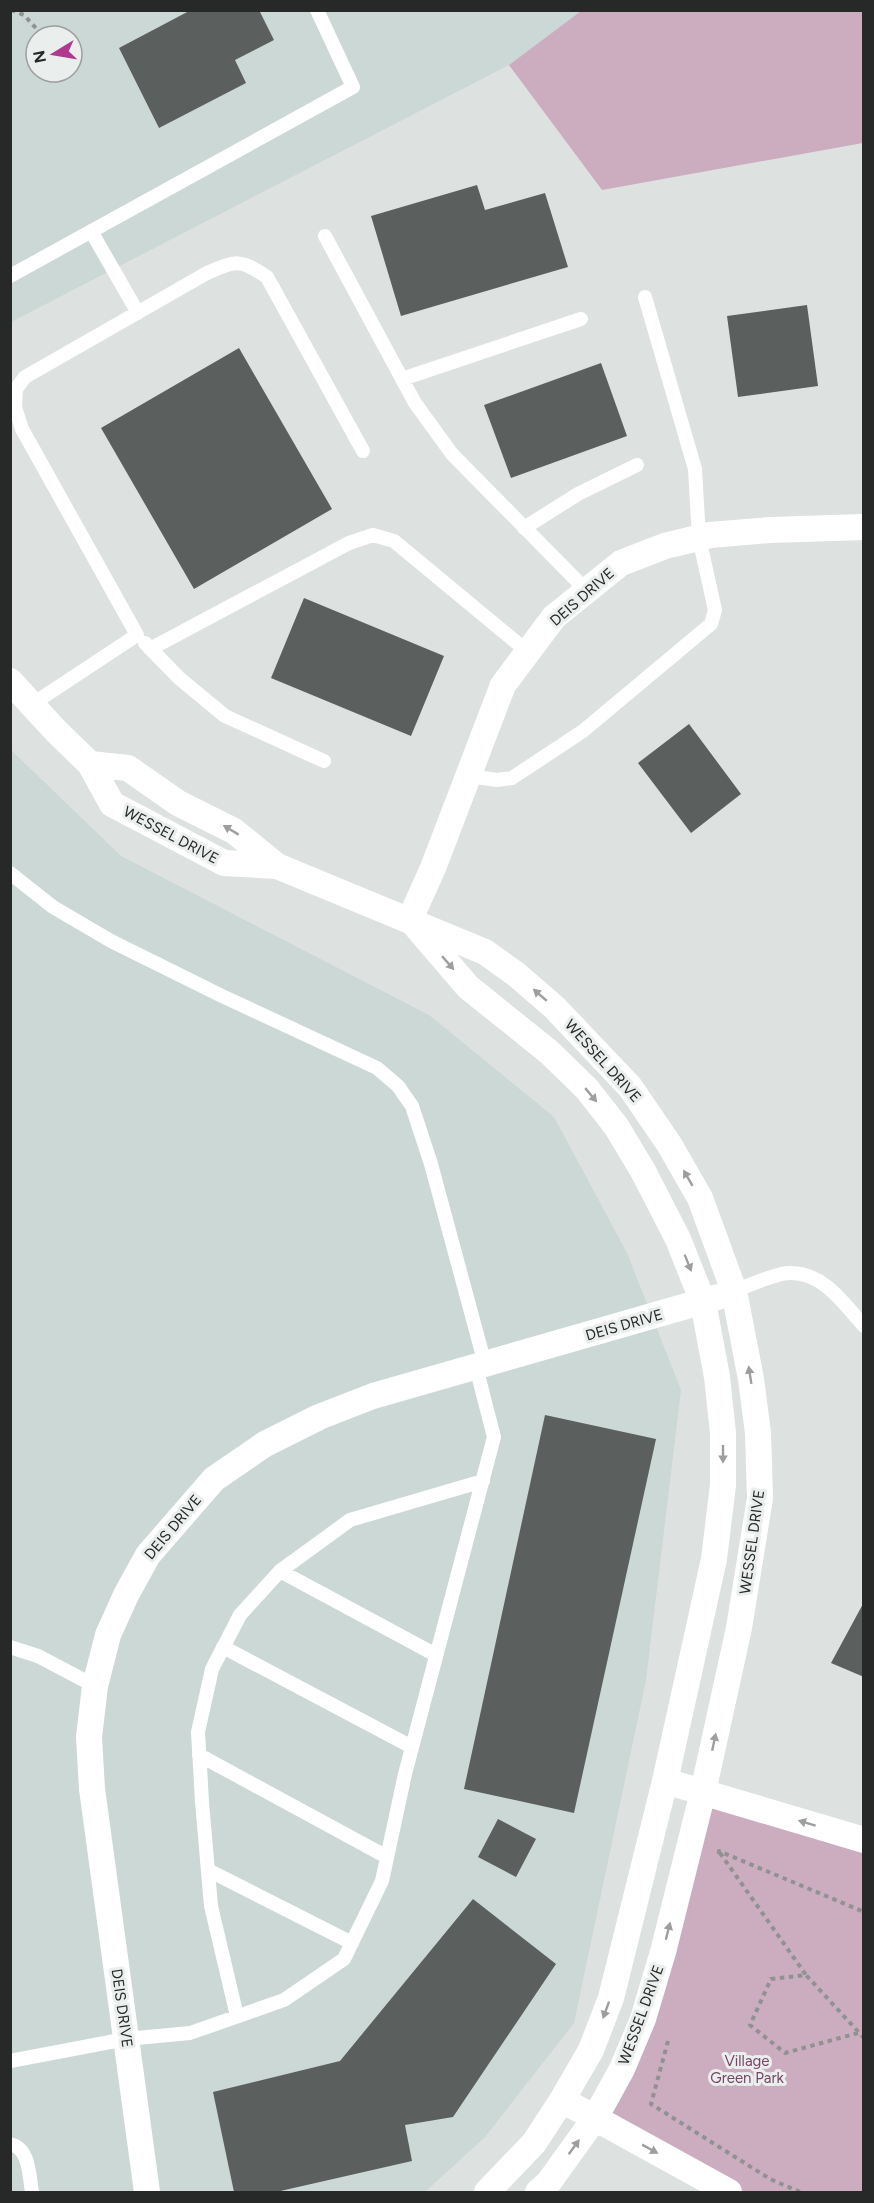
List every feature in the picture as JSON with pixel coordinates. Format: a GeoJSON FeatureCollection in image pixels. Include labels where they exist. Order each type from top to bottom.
{"type":"FeatureCollection","features":[{"type":"Feature","properties":{"kind":"street","name":"DEIS DRIVE"},"geometry":{"type":"LineString","coordinates":[[410,919],[433,868],[503,685],[554,617],[621,563],[665,546],[699,538],[770,530],[864,527]]}},
{"type":"Feature","properties":{"kind":"street","name":"WESSEL DRIVE"},"geometry":{"type":"LineString","coordinates":[[10,681],[90,764],[112,804],[224,863],[277,866]]}},
{"type":"Feature","properties":{"kind":"street","name":"WESSEL DRIVE"},"geometry":{"type":"LineString","coordinates":[[90,764],[128,768],[178,803],[234,831],[277,866],[410,919],[485,952],[517,975],[561,1014],[630,1087],[669,1144],[700,1198],[734,1291],[751,1378],[759,1440],[760,1498],[739,1628],[704,1792],[663,1952],[643,2019],[622,2069],[595,2118],[549,2182],[538,2193]]}},
{"type":"Feature","properties":{"kind":"street","name":"WESSEL DRIVE"},"geometry":{"type":"LineString","coordinates":[[410,919],[468,987],[549,1052],[586,1089],[616,1126],[643,1171],[678,1239],[703,1302],[717,1377],[723,1433],[723,1485],[714,1558],[665,1781],[611,1998],[591,2050],[562,2100],[534,2144],[487,2193]]}},
{"type":"Feature","properties":{"kind":"street","name":"DEIS DRIVE"},"geometry":{"type":"LineString","coordinates":[[147,2193],[92,1789],[89,1737],[94,1686],[108,1635],[148,1555],[214,1479],[265,1444],[319,1417],[373,1396],[703,1302],[734,1291]]}},
{"type":"Feature","properties":{"kind":"street"},"geometry":{"type":"LineString","coordinates":[[665,1781],[864,1840]]}},
{"type":"Feature","properties":{"kind":"street"},"geometry":{"type":"LineString","coordinates":[[562,2100],[729,2193]]}},
{"type":"Feature","properties":{"kind":"lane"},"geometry":{"type":"LineString","coordinates":[[10,276],[353,87],[318,10]]}},
{"type":"Feature","properties":{"kind":"lane"},"geometry":{"type":"LineString","coordinates":[[91,231],[138,313]]}},
{"type":"Feature","properties":{"kind":"lane"},"geometry":{"type":"LineString","coordinates":[[325,236],[415,403],[452,454],[587,591]]}},
{"type":"Feature","properties":{"kind":"lane"},"geometry":{"type":"LineString","coordinates":[[324,761],[225,716],[179,678],[137,635],[22,429],[15,407],[16,389],[25,376],[207,273],[227,264],[247,264],[267,278],[363,451]]}},
{"type":"Feature","properties":{"kind":"lane"},"geometry":{"type":"LineString","coordinates":[[469,776],[497,780],[512,778],[583,731],[711,624],[715,610],[699,538],[695,469],[645,297]]}},
{"type":"Feature","properties":{"kind":"lane"},"geometry":{"type":"LineString","coordinates":[[402,379],[580,320]]}},
{"type":"Feature","properties":{"kind":"lane"},"geometry":{"type":"LineString","coordinates":[[524,528],[578,494],[637,465]]}},
{"type":"Feature","properties":{"kind":"lane"},"geometry":{"type":"LineString","coordinates":[[150,649],[349,543],[373,535],[394,541],[528,652]]}},
{"type":"Feature","properties":{"kind":"lane"},"geometry":{"type":"LineString","coordinates":[[31,705],[137,635]]}},
{"type":"Feature","properties":{"kind":"lane"},"geometry":{"type":"LineString","coordinates":[[10,873],[52,907],[111,941],[222,996],[378,1068],[398,1086],[412,1106],[431,1164],[481,1366],[494,1437],[412,1748],[382,1881],[344,1959],[284,2000],[190,2033],[126,2039],[10,2061]]}},
{"type":"Feature","properties":{"kind":"lane"},"geometry":{"type":"LineString","coordinates":[[734,1291],[789,1272],[812,1276],[833,1292],[864,1326]]}},
{"type":"Feature","properties":{"kind":"lane"},"geometry":{"type":"LineString","coordinates":[[237,2016],[211,1906],[199,1755],[198,1732],[212,1669],[240,1615],[280,1571],[350,1520],[483,1481]]}},
{"type":"Feature","properties":{"kind":"lane"},"geometry":{"type":"LineString","coordinates":[[280,1571],[436,1655]]}},
{"type":"Feature","properties":{"kind":"lane"},"geometry":{"type":"LineString","coordinates":[[10,1647],[38,1656],[94,1686]]}},
{"type":"Feature","properties":{"kind":"lane"},"geometry":{"type":"LineString","coordinates":[[223,1647],[412,1748]]}},
{"type":"Feature","properties":{"kind":"lane"},"geometry":{"type":"LineString","coordinates":[[199,1755],[387,1857]]}},
{"type":"Feature","properties":{"kind":"lane"},"geometry":{"type":"LineString","coordinates":[[208,1870],[352,1943]]}},
{"type":"Feature","properties":{"kind":"lane"},"geometry":{"type":"LineString","coordinates":[[10,2144],[16,2145],[25,2155],[32,2193]]}},
{"type":"Feature","properties":{"kind":"path"},"geometry":{"type":"LineString","coordinates":[[11,10],[24,15],[32,24]]}},
{"type":"Feature","properties":{"kind":"path"},"geometry":{"type":"LineString","coordinates":[[716,1863],[719,1851]]}},
{"type":"Feature","properties":{"kind":"path"},"geometry":{"type":"LineString","coordinates":[[719,1851],[864,1912]]}},
{"type":"Feature","properties":{"kind":"path"},"geometry":{"type":"LineString","coordinates":[[719,1851],[806,1975],[864,2038]]}},
{"type":"Feature","properties":{"kind":"path"},"geometry":{"type":"LineString","coordinates":[[806,1975],[771,1979],[750,2025],[785,2053],[858,2033]]}},
{"type":"Feature","properties":{"kind":"path"},"geometry":{"type":"LineString","coordinates":[[670,2035],[651,2104],[770,2179],[800,2193]]}},
{"type":"Feature","properties":{"kind":"shaded area"},"geometry":{"type":"Polygon","coordinates":[[[15,10],[581,11],[509,65],[11,322],[11,13],[15,10]]]}},
{"type":"Feature","properties":{"kind":"shaded area"},"geometry":{"type":"Polygon","coordinates":[[[10,749],[121,856],[429,1015],[554,1117],[627,1253],[681,1390],[646,1680],[574,2023],[485,2137],[425,2192],[11,2192],[10,749]]]}},
{"type":"Feature","properties":{"kind":"green space"},"geometry":{"type":"Polygon","coordinates":[[[581,11],[863,11],[863,143],[602,190],[509,65],[581,11]]]}},
{"type":"Feature","properties":{"kind":"green space","name":"Village Green Park"},"geometry":{"type":"Polygon","coordinates":[[[703,1792],[863,1840],[863,2192],[729,2192],[595,2118],[622,2069],[703,1792]]]}},
{"type":"Feature","properties":{"kind":"building"},"geometry":{"type":"Polygon","coordinates":[[[191,10],[259,10],[274,40],[235,60],[246,83],[159,128],[119,48],[191,10]]]}},
{"type":"Feature","properties":{"kind":"building"},"geometry":{"type":"Polygon","coordinates":[[[477,185],[485,210],[545,193],[568,267],[401,316],[371,216],[477,185]]]}},
{"type":"Feature","properties":{"kind":"building"},"geometry":{"type":"Polygon","coordinates":[[[807,305],[818,386],[738,397],[727,316],[807,305]]]}},
{"type":"Feature","properties":{"kind":"building"},"geometry":{"type":"Polygon","coordinates":[[[239,348],[332,509],[194,589],[101,428],[239,348]]]}},
{"type":"Feature","properties":{"kind":"building"},"geometry":{"type":"Polygon","coordinates":[[[601,363],[627,436],[511,478],[484,405],[601,363]]]}},
{"type":"Feature","properties":{"kind":"building"},"geometry":{"type":"Polygon","coordinates":[[[304,598],[444,656],[411,736],[271,678],[304,598]]]}},
{"type":"Feature","properties":{"kind":"building"},"geometry":{"type":"Polygon","coordinates":[[[689,724],[741,794],[691,833],[638,763],[689,724]]]}},
{"type":"Feature","properties":{"kind":"building"},"geometry":{"type":"Polygon","coordinates":[[[545,1415],[656,1439],[574,1813],[464,1789],[545,1415]]]}},
{"type":"Feature","properties":{"kind":"building"},"geometry":{"type":"Polygon","coordinates":[[[864,1602],[864,1677],[831,1663],[864,1602]]]}},
{"type":"Feature","properties":{"kind":"building"},"geometry":{"type":"Polygon","coordinates":[[[498,1819],[536,1839],[516,1877],[478,1857],[498,1819]]]}},
{"type":"Feature","properties":{"kind":"building"},"geometry":{"type":"Polygon","coordinates":[[[473,1899],[556,1964],[453,2117],[405,2125],[412,2161],[276,2192],[234,2192],[213,2092],[340,2061],[473,1899]]]}}]}
